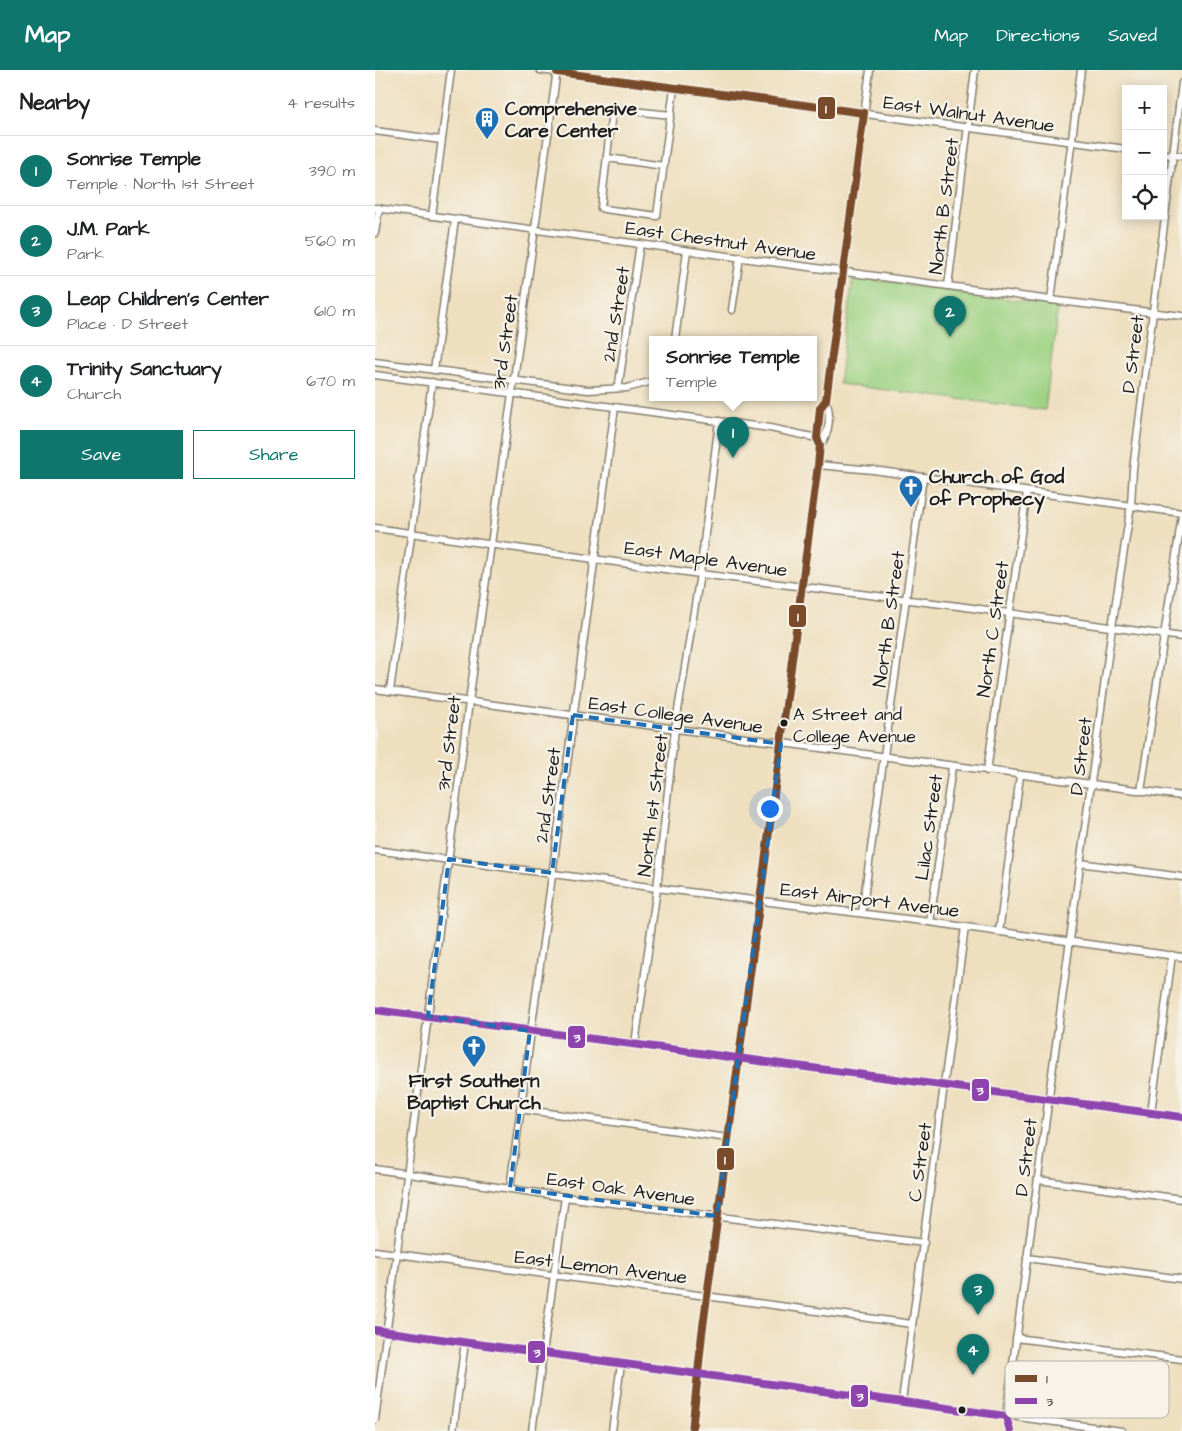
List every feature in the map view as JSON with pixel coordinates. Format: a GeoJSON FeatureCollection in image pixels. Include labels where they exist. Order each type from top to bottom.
{"type":"FeatureCollection","features":[{"type":"Feature","properties":{"kind":"street"},"geometry":{"type":"LineString","coordinates":[[432,216],[451,70]]}},
{"type":"Feature","properties":{"kind":"street","name":"East Walnut Avenue"},"geometry":{"type":"LineString","coordinates":[[540,70],[1122,148]]}},
{"type":"Feature","properties":{"kind":"street"},"geometry":{"type":"LineString","coordinates":[[375,375],[783,430],[819,441],[826,439],[829,410],[826,400],[870,70]]}},
{"type":"Feature","properties":{"kind":"street","name":"North B Street"},"geometry":{"type":"LineString","coordinates":[[948,286],[975,70]]}},
{"type":"Feature","properties":{"kind":"street"},"geometry":{"type":"LineString","coordinates":[[1051,300],[1081,70]]}},
{"type":"Feature","properties":{"kind":"street","name":"3rd Street"},"geometry":{"type":"LineString","coordinates":[[375,1420],[469,702],[557,71]]}},
{"type":"Feature","properties":{"kind":"street","name":"D Street"},"geometry":{"type":"LineString","coordinates":[[1013,1361],[1090,784],[1131,505],[1133,469],[1182,83]]}},
{"type":"Feature","properties":{"kind":"street"},"geometry":{"type":"LineString","coordinates":[[671,115],[614,109],[612,112],[601,208],[657,216],[671,115],[674,88]]}},
{"type":"Feature","properties":{"kind":"street"},"geometry":{"type":"LineString","coordinates":[[375,131],[441,140]]}},
{"type":"Feature","properties":{"kind":"street"},"geometry":{"type":"LineString","coordinates":[[1167,154],[1182,156]]}},
{"type":"Feature","properties":{"kind":"street"},"geometry":{"type":"LineString","coordinates":[[607,158],[664,166]]}},
{"type":"Feature","properties":{"kind":"street"},"geometry":{"type":"LineString","coordinates":[[375,233],[377,208]]}},
{"type":"Feature","properties":{"kind":"street","name":"East Chestnut Avenue"},"geometry":{"type":"LineString","coordinates":[[377,208],[1051,300],[1182,316]]}},
{"type":"Feature","properties":{"kind":"street"},"geometry":{"type":"LineString","coordinates":[[434,370],[455,220]]}},
{"type":"Feature","properties":{"kind":"street","name":"2nd Street"},"geometry":{"type":"LineString","coordinates":[[615,388],[619,383],[641,244]]}},
{"type":"Feature","properties":{"kind":"street"},"geometry":{"type":"LineString","coordinates":[[675,336],[687,251]]}},
{"type":"Feature","properties":{"kind":"street"},"geometry":{"type":"LineString","coordinates":[[732,310],[740,257]]}},
{"type":"Feature","properties":{"kind":"street"},"geometry":{"type":"LineString","coordinates":[[375,362],[588,390],[627,388],[649,382]]}},
{"type":"Feature","properties":{"kind":"street"},"geometry":{"type":"LineString","coordinates":[[390,691],[432,382]]}},
{"type":"Feature","properties":{"kind":"street","name":"2nd Street"},"geometry":{"type":"LineString","coordinates":[[510,1188],[593,558],[615,407]]}},
{"type":"Feature","properties":{"kind":"street","name":"North 1st Street"},"geometry":{"type":"LineString","coordinates":[[635,1044],[657,888],[675,729],[700,574],[719,421]]}},
{"type":"Feature","properties":{"kind":"street"},"geometry":{"type":"LineString","coordinates":[[692,1431],[697,1375],[717,1216],[818,465],[819,441]]}},
{"type":"Feature","properties":{"kind":"street"},"geometry":{"type":"LineString","coordinates":[[818,465],[873,470],[1131,505],[1182,514],[1141,791]]}},
{"type":"Feature","properties":{"kind":"street","name":"North B Street"},"geometry":{"type":"LineString","coordinates":[[861,913],[923,477]]}},
{"type":"Feature","properties":{"kind":"street","name":"North C Street"},"geometry":{"type":"LineString","coordinates":[[987,771],[1027,492]]}},
{"type":"Feature","properties":{"kind":"street","name":"East Maple Avenue"},"geometry":{"type":"LineString","coordinates":[[375,528],[700,574],[1112,626],[1182,637]]}},
{"type":"Feature","properties":{"kind":"street","name":"East College Avenue"},"geometry":{"type":"LineString","coordinates":[[375,689],[883,758],[1182,796]]}},
{"type":"Feature","properties":{"kind":"street","name":"Lilac Street"},"geometry":{"type":"LineString","coordinates":[[930,922],[952,767]]}},
{"type":"Feature","properties":{"kind":"street"},"geometry":{"type":"LineString","coordinates":[[999,932],[1020,776]]}},
{"type":"Feature","properties":{"kind":"street","name":"East Airport Avenue"},"geometry":{"type":"LineString","coordinates":[[375,850],[1182,956]]}},
{"type":"Feature","properties":{"kind":"street"},"geometry":{"type":"LineString","coordinates":[[1080,863],[1182,877]]}},
{"type":"Feature","properties":{"kind":"street","name":"C Street"},"geometry":{"type":"LineString","coordinates":[[902,1401],[965,927]]}},
{"type":"Feature","properties":{"kind":"street"},"geometry":{"type":"LineString","coordinates":[[1151,1113],[1172,955]]}},
{"type":"Feature","properties":{"kind":"street"},"geometry":{"type":"LineString","coordinates":[[375,1010],[1182,1117]]}},
{"type":"Feature","properties":{"kind":"street"},"geometry":{"type":"LineString","coordinates":[[520,1109],[728,1138]]}},
{"type":"Feature","properties":{"kind":"street","name":"East Oak Avenue"},"geometry":{"type":"LineString","coordinates":[[375,1169],[565,1197],[924,1243]]}},
{"type":"Feature","properties":{"kind":"street"},"geometry":{"type":"LineString","coordinates":[[1038,1180],[1182,1199]]}},
{"type":"Feature","properties":{"kind":"street"},"geometry":{"type":"LineString","coordinates":[[532,1431],[565,1197]]}},
{"type":"Feature","properties":{"kind":"street","name":"East Lemon Avenue"},"geometry":{"type":"LineString","coordinates":[[375,1251],[912,1324]]}},
{"type":"Feature","properties":{"kind":"street"},"geometry":{"type":"LineString","coordinates":[[1027,1258],[1182,1279]]}},
{"type":"Feature","properties":{"kind":"street"},"geometry":{"type":"LineString","coordinates":[[375,1330],[1005,1416]]}},
{"type":"Feature","properties":{"kind":"street"},"geometry":{"type":"LineString","coordinates":[[1016,1338],[1182,1360]]}},
{"type":"Feature","properties":{"kind":"street"},"geometry":{"type":"LineString","coordinates":[[453,1431],[465,1342]]}},
{"type":"Feature","properties":{"kind":"street"},"geometry":{"type":"LineString","coordinates":[[612,1431],[621,1364]]}},
{"type":"Feature","properties":{"kind":"street","name":"D Street"},"geometry":{"type":"LineString","coordinates":[[1007,1418],[1010,1431]]}},
{"type":"Feature","properties":{"kind":"street"},"geometry":{"type":"LineString","coordinates":[[1020,1418],[1122,1431]]}},
{"type":"Feature","properties":{"kind":"highlighted area"},"geometry":{"type":"Polygon","coordinates":[[[573,715],[781,744],[717,1216],[510,1188],[530,1031],[428,1016],[449,859],[552,873],[573,715]]]}},
{"type":"Feature","properties":{"kind":"green space"},"geometry":{"type":"Polygon","coordinates":[[[853,277],[1058,306],[1045,410],[839,384],[853,277]]]}},
{"type":"Feature","properties":{"kind":"transit line","name":"1"},"geometry":{"type":"LineString","coordinates":[[557,70],[557,72],[864,113],[826,400],[820,408],[817,438],[820,445],[818,465],[702,1334],[692,1431]]}},
{"type":"Feature","properties":{"kind":"transit line","name":"3"},"geometry":{"type":"LineString","coordinates":[[375,1010],[1182,1117]]}},
{"type":"Feature","properties":{"kind":"transit line","name":"3"},"geometry":{"type":"LineString","coordinates":[[375,1330],[1005,1416]]}},
{"type":"Feature","properties":{"kind":"transit line","name":"3"},"geometry":{"type":"LineString","coordinates":[[1007,1418],[1010,1431]]}},
{"type":"Feature","properties":{"kind":"place","name":"Comprehensive Care Center"},"geometry":{"type":"Point","coordinates":[487,140]}},
{"type":"Feature","properties":{"kind":"place","name":"J.M. Park"},"geometry":{"type":"Point","coordinates":[950,337]}},
{"type":"Feature","properties":{"kind":"place","name":"Sonrise Temple"},"geometry":{"type":"Point","coordinates":[733,458]}},
{"type":"Feature","properties":{"kind":"place","name":"Church of God of Prophecy"},"geometry":{"type":"Point","coordinates":[911,508]}},
{"type":"Feature","properties":{"kind":"place","name":"A Street and College Avenue"},"geometry":{"type":"Point","coordinates":[784,723]}},
{"type":"Feature","properties":{"kind":"place","name":"First Southern Baptist Church"},"geometry":{"type":"Point","coordinates":[474,1068]}},
{"type":"Feature","properties":{"kind":"place","name":"Leap Children's Center"},"geometry":{"type":"Point","coordinates":[978,1315]}},
{"type":"Feature","properties":{"kind":"place","name":"Trinity Sanctuary"},"geometry":{"type":"Point","coordinates":[973,1375]}}]}
